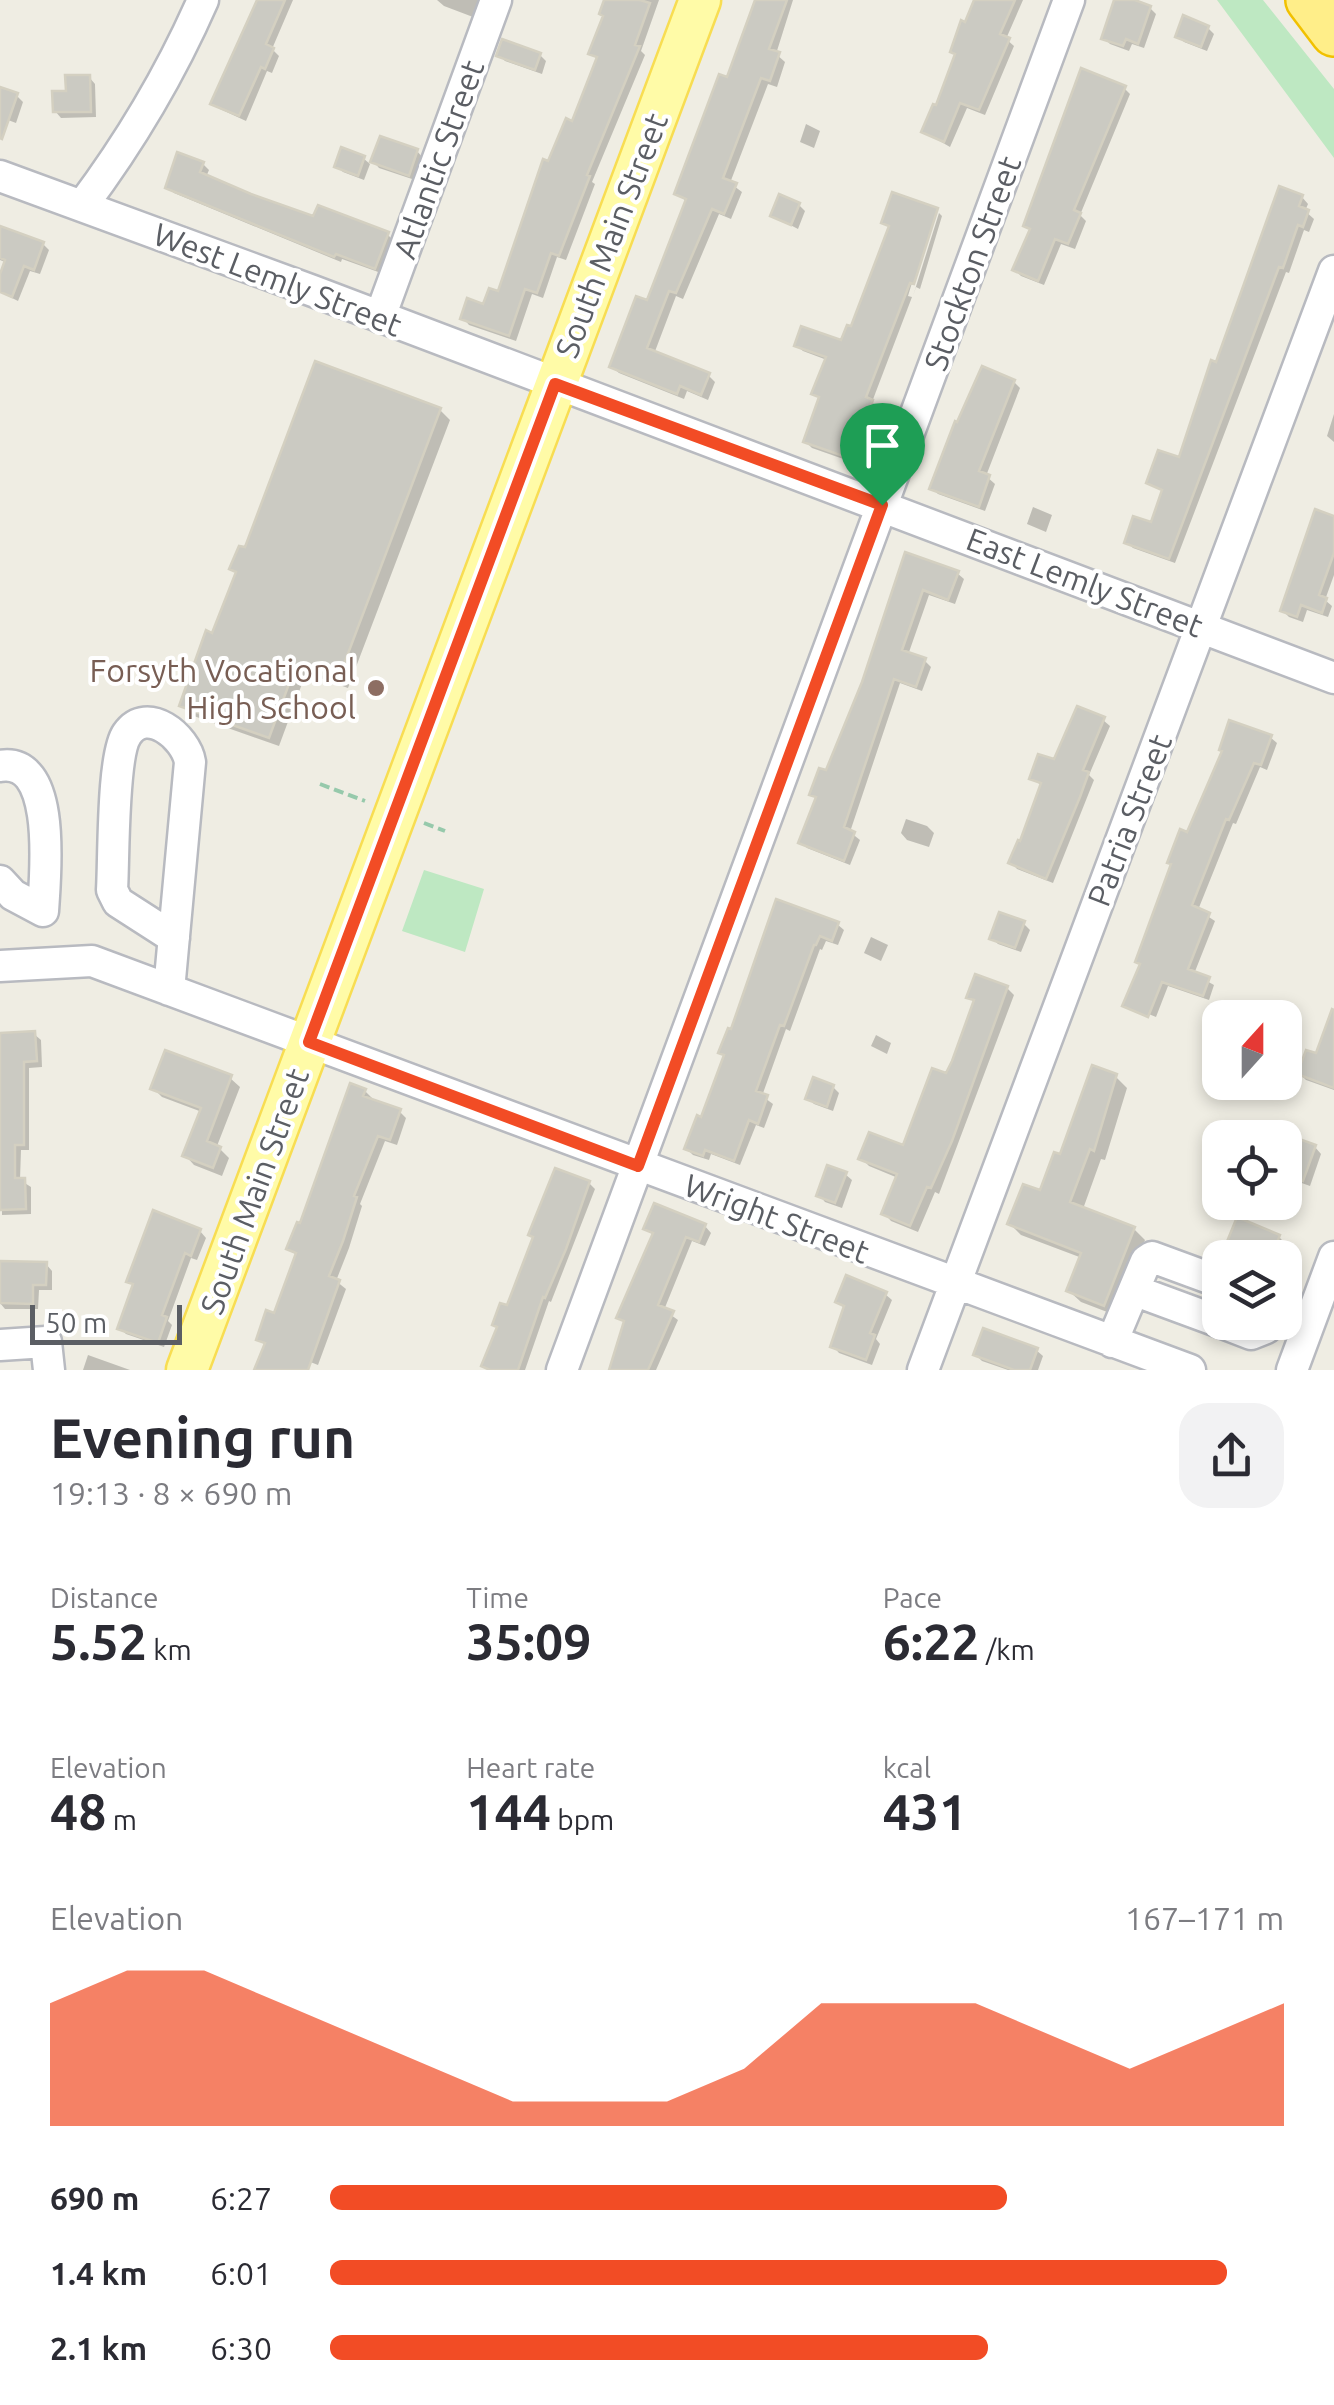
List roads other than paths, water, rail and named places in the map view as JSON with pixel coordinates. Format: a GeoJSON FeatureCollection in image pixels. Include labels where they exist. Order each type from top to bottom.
{"type":"FeatureCollection","features":[{"type":"Feature","properties":{"kind":"highway"},"geometry":{"type":"LineString","coordinates":[[1309,0],[1334,33]]}},
{"type":"Feature","properties":{"kind":"main road","name":"South Main Street"},"geometry":{"type":"LineString","coordinates":[[187,1370],[700,0]]}},
{"type":"Feature","properties":{"kind":"street"},"geometry":{"type":"LineString","coordinates":[[82,206],[124,150],[188,34],[202,0]]}},
{"type":"Feature","properties":{"kind":"street","name":"Atlantic Street"},"geometry":{"type":"LineString","coordinates":[[380,317],[496,0]]}},
{"type":"Feature","properties":{"kind":"street","name":"Stockton Street"},"geometry":{"type":"LineString","coordinates":[[562,1370],[1069,0]]}},
{"type":"Feature","properties":{"kind":"street","name":"West Lemly Street"},"geometry":{"type":"LineString","coordinates":[[0,176],[555,384]]}},
{"type":"Feature","properties":{"kind":"street","name":"Patria Street"},"geometry":{"type":"LineString","coordinates":[[923,1370],[1334,271]]}},
{"type":"Feature","properties":{"kind":"street","name":"East Lemly Street"},"geometry":{"type":"LineString","coordinates":[[555,384],[1334,678]]}},
{"type":"Feature","properties":{"kind":"street"},"geometry":{"type":"LineString","coordinates":[[169,990],[174,938],[188,749],[170,730],[144,724],[127,734],[120,757],[112,890],[118,902],[174,938]]}},
{"type":"Feature","properties":{"kind":"street"},"geometry":{"type":"LineString","coordinates":[[0,766],[17,766],[34,778],[37,790],[46,856],[43,911],[49,964]]}},
{"type":"Feature","properties":{"kind":"street"},"geometry":{"type":"LineString","coordinates":[[0,881],[14,896],[43,911]]}},
{"type":"Feature","properties":{"kind":"street","name":"Wright Street"},"geometry":{"type":"LineString","coordinates":[[0,966],[92,961],[1190,1370]]}},
{"type":"Feature","properties":{"kind":"street"},"geometry":{"type":"LineString","coordinates":[[1112,1342],[1146,1261],[1152,1257],[1202,1275]]}},
{"type":"Feature","properties":{"kind":"street"},"geometry":{"type":"LineString","coordinates":[[1302,1305],[1334,1257]]}},
{"type":"Feature","properties":{"kind":"street"},"geometry":{"type":"LineString","coordinates":[[1136,1291],[1202,1315]]}},
{"type":"Feature","properties":{"kind":"street"},"geometry":{"type":"LineString","coordinates":[[1292,1370],[1295,1340]]}},
{"type":"Feature","properties":{"kind":"street"},"geometry":{"type":"LineString","coordinates":[[0,1346],[46,1342],[49,1370]]}},
{"type":"Feature","properties":{"kind":"place","name":"Forsyth Vocational High School"},"geometry":{"type":"Point","coordinates":[376,688]}}]}
